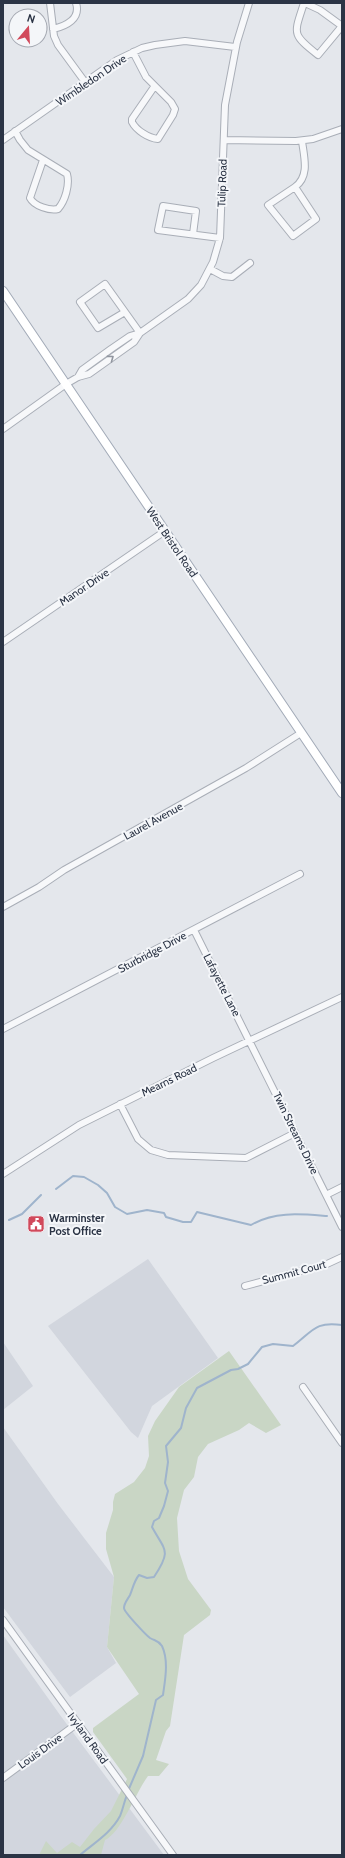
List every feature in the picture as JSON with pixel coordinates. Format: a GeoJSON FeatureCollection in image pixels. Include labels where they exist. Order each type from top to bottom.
{"type":"FeatureCollection","features":[{"type":"Feature","properties":{"kind":"main road","name":"West Bristol Road"},"geometry":{"type":"LineString","coordinates":[[3,291],[342,793]]}},
{"type":"Feature","properties":{"kind":"street"},"geometry":{"type":"LineString","coordinates":[[50,3],[53,28],[58,45],[85,82]]}},
{"type":"Feature","properties":{"kind":"street"},"geometry":{"type":"LineString","coordinates":[[53,28],[69,24],[77,12],[76,3]]}},
{"type":"Feature","properties":{"kind":"street","name":"Tulip Road"},"geometry":{"type":"LineString","coordinates":[[3,429],[78,377],[82,370],[111,349],[130,336],[140,333],[188,299],[201,284],[210,269],[220,238],[225,105],[235,47],[249,3]]}},
{"type":"Feature","properties":{"kind":"street"},"geometry":{"type":"LineString","coordinates":[[305,3],[325,13],[342,26],[318,55],[303,44],[296,35],[296,29],[305,3]]}},
{"type":"Feature","properties":{"kind":"street","name":"Wimbledon Drive"},"geometry":{"type":"LineString","coordinates":[[3,140],[117,60],[133,52],[155,45],[185,41],[235,47]]}},
{"type":"Feature","properties":{"kind":"street"},"geometry":{"type":"LineString","coordinates":[[133,52],[146,77],[154,87],[171,102],[175,109],[173,115],[158,138],[151,137],[137,129],[132,122],[132,119],[154,87]]}},
{"type":"Feature","properties":{"kind":"street"},"geometry":{"type":"LineString","coordinates":[[224,140],[302,141],[342,129]]}},
{"type":"Feature","properties":{"kind":"street"},"geometry":{"type":"LineString","coordinates":[[15,131],[28,150],[64,171],[69,180],[63,201],[58,209],[54,210],[34,204],[30,198],[43,160]]}},
{"type":"Feature","properties":{"kind":"street"},"geometry":{"type":"LineString","coordinates":[[295,187],[316,219],[293,236],[268,205],[300,183],[305,172],[302,141]]}},
{"type":"Feature","properties":{"kind":"street"},"geometry":{"type":"LineString","coordinates":[[193,234],[196,211],[163,206],[158,230],[220,238]]}},
{"type":"Feature","properties":{"kind":"street"},"geometry":{"type":"LineString","coordinates":[[210,269],[223,276],[232,277],[250,263]]}},
{"type":"Feature","properties":{"kind":"street"},"geometry":{"type":"LineString","coordinates":[[124,312],[98,328],[80,302],[105,284],[140,333]]}},
{"type":"Feature","properties":{"kind":"street","name":"Manor Drive"},"geometry":{"type":"LineString","coordinates":[[3,642],[165,531]]}},
{"type":"Feature","properties":{"kind":"street","name":"Laurel Avenue"},"geometry":{"type":"LineString","coordinates":[[3,907],[39,887],[64,870],[240,772],[301,733]]}},
{"type":"Feature","properties":{"kind":"street","name":"Sturbridge Drive"},"geometry":{"type":"LineString","coordinates":[[3,1030],[300,874]]}},
{"type":"Feature","properties":{"kind":"street","name":"Lafayette Lane"},"geometry":{"type":"LineString","coordinates":[[194,930],[249,1040]]}},
{"type":"Feature","properties":{"kind":"street","name":"Mearns Road"},"geometry":{"type":"LineString","coordinates":[[3,1174],[70,1130],[249,1040],[342,997]]}},
{"type":"Feature","properties":{"kind":"street","name":"Twin Streams Drive"},"geometry":{"type":"LineString","coordinates":[[249,1040],[342,1227]]}},
{"type":"Feature","properties":{"kind":"street"},"geometry":{"type":"LineString","coordinates":[[120,1104],[138,1139],[151,1150],[168,1155],[246,1158],[296,1133]]}},
{"type":"Feature","properties":{"kind":"street"},"geometry":{"type":"LineString","coordinates":[[326,1195],[342,1187]]}},
{"type":"Feature","properties":{"kind":"street","name":"Summit Court"},"geometry":{"type":"LineString","coordinates":[[245,1286],[327,1264],[342,1257]]}},
{"type":"Feature","properties":{"kind":"street"},"geometry":{"type":"LineString","coordinates":[[303,1387],[340,1436],[342,1444]]}},
{"type":"Feature","properties":{"kind":"street","name":"Ivyland Road"},"geometry":{"type":"LineString","coordinates":[[3,1620],[173,1855]]}},
{"type":"Feature","properties":{"kind":"street","name":"Louis Drive"},"geometry":{"type":"LineString","coordinates":[[3,1778],[78,1723]]}},
{"type":"Feature","properties":{"kind":"shaded area"},"geometry":{"type":"Polygon","coordinates":[[[148,1259],[218,1358],[152,1406],[138,1438],[131,1432],[48,1326],[148,1259]]]}},
{"type":"Feature","properties":{"kind":"shaded area"},"geometry":{"type":"Polygon","coordinates":[[[3,1342],[33,1386],[3,1410],[3,1342]]]}},
{"type":"Feature","properties":{"kind":"shaded area"},"geometry":{"type":"Polygon","coordinates":[[[3,1427],[58,1504],[114,1577],[107,1647],[116,1663],[70,1697],[3,1607],[3,1427]]]}},
{"type":"Feature","properties":{"kind":"shaded area"},"geometry":{"type":"Polygon","coordinates":[[[3,1635],[60,1715],[164,1855],[3,1855],[3,1635]]]}},
{"type":"Feature","properties":{"kind":"green space"},"geometry":{"type":"Polygon","coordinates":[[[229,1351],[281,1425],[266,1433],[249,1423],[239,1430],[208,1444],[198,1457],[194,1477],[184,1490],[177,1518],[179,1551],[188,1579],[211,1610],[210,1615],[184,1635],[170,1726],[166,1731],[156,1760],[169,1764],[159,1776],[148,1776],[117,1829],[105,1840],[101,1855],[39,1855],[46,1841],[57,1853],[72,1842],[80,1847],[111,1811],[127,1779],[93,1732],[93,1728],[139,1694],[107,1647],[114,1577],[106,1549],[106,1533],[113,1510],[115,1494],[134,1482],[145,1468],[149,1456],[148,1436],[155,1421],[179,1387],[229,1351]]]}},
{"type":"Feature","properties":{"kind":"waterway"},"geometry":{"type":"LineString","coordinates":[[56,1189],[73,1176],[84,1177],[98,1185],[107,1193],[115,1207],[127,1214],[147,1210],[164,1213],[166,1217],[183,1222],[191,1222],[197,1212],[251,1225],[269,1217],[278,1215],[298,1214],[327,1216]]}},
{"type":"Feature","properties":{"kind":"waterway"},"geometry":{"type":"LineString","coordinates":[[9,1220],[22,1214],[41,1195]]}},
{"type":"Feature","properties":{"kind":"waterway"},"geometry":{"type":"LineString","coordinates":[[128,1791],[143,1756],[156,1700],[163,1695],[165,1677],[166,1664],[162,1646],[144,1633],[124,1608],[139,1575],[147,1578],[154,1577],[165,1556],[163,1546],[152,1527],[154,1521],[159,1518],[168,1491],[165,1483],[168,1462],[166,1446],[181,1428],[186,1408],[197,1388],[231,1370],[238,1369],[248,1364],[262,1347],[273,1344],[293,1346],[315,1328],[326,1324],[342,1325]]}},
{"type":"Feature","properties":{"kind":"waterway"},"geometry":{"type":"LineString","coordinates":[[80,1855],[112,1828],[120,1816],[127,1795]]}},
{"type":"Feature","properties":{"kind":"place","name":"Warminster Post Office"},"geometry":{"type":"Point","coordinates":[36,1224]}}]}
